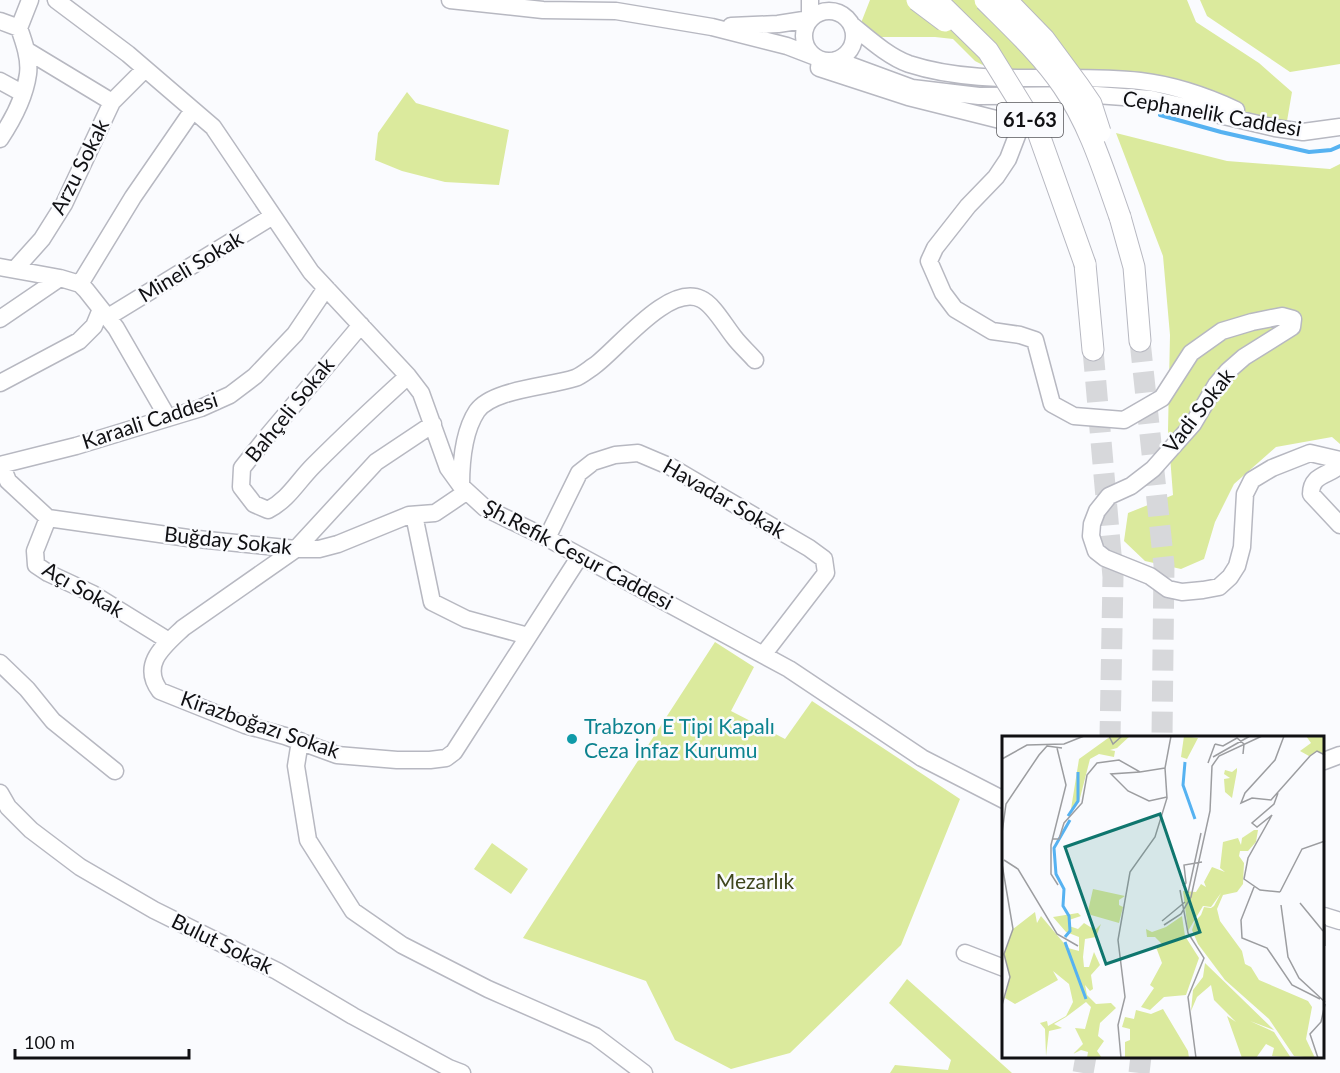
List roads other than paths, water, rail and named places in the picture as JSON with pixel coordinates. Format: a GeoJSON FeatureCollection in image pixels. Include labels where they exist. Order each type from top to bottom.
{"type":"FeatureCollection","features":[{"type":"Feature","properties":{"kind":"main road","name":"61-63"},"geometry":{"type":"LineString","coordinates":[[916,0],[943,19],[978,60],[1027,130],[1061,198]]}},
{"type":"Feature","properties":{"kind":"main road","name":"61-63"},"geometry":{"type":"LineString","coordinates":[[936,0],[988,51],[1038,132],[1085,264],[1093,350]]}},
{"type":"Feature","properties":{"kind":"main road","name":"61-63"},"geometry":{"type":"LineString","coordinates":[[985,0],[1062,85],[1087,127],[1120,217],[1134,267],[1140,341]]}},
{"type":"Feature","properties":{"kind":"main road","name":"61-63"},"geometry":{"type":"LineString","coordinates":[[1006,0],[1044,39],[1091,104],[1102,138],[1106,177]]}},
{"type":"Feature","properties":{"kind":"street"},"geometry":{"type":"LineString","coordinates":[[0,139],[9,125],[28,74],[26,50],[19,28],[30,0]]}},
{"type":"Feature","properties":{"kind":"street","name":"Şh.Refik Cesur Caddesi"},"geometry":{"type":"LineString","coordinates":[[56,0],[145,69],[213,127],[311,272],[408,376],[421,393],[448,468],[464,489],[484,508],[547,538],[789,669],[922,758],[1002,799]]}},
{"type":"Feature","properties":{"kind":"street"},"geometry":{"type":"LineString","coordinates":[[450,0],[543,10],[616,11],[712,27],[778,24],[810,19],[825,11],[834,11],[875,44],[907,63],[959,76],[1142,81],[1202,95],[1275,128]]}},
{"type":"Feature","properties":{"kind":"street"},"geometry":{"type":"LineString","coordinates":[[810,0],[810,19],[804,34],[804,42],[823,58],[844,57],[854,43],[850,23],[838,0]]}},
{"type":"Feature","properties":{"kind":"street"},"geometry":{"type":"LineString","coordinates":[[0,21],[19,28]]}},
{"type":"Feature","properties":{"kind":"street","name":"Cephanelik Caddesi"},"geometry":{"type":"LineString","coordinates":[[712,27],[787,46],[912,88],[979,96],[1096,94],[1151,99],[1275,128],[1303,132],[1340,127]]}},
{"type":"Feature","properties":{"kind":"street"},"geometry":{"type":"LineString","coordinates":[[26,50],[112,102]]}},
{"type":"Feature","properties":{"kind":"street","name":"Vadi Sokak"},"geometry":{"type":"LineString","coordinates":[[823,58],[819,68],[908,97],[1000,120],[1018,133],[1008,159],[996,177],[968,206],[935,248],[930,261],[943,293],[955,309],[992,331],[1020,335],[1035,340],[1052,404],[1074,416],[1124,420],[1162,398],[1191,353],[1222,332],[1252,322],[1282,316],[1293,319],[1292,327],[1286,333],[1264,343],[1228,371],[1216,385],[1193,424],[1153,469],[1131,486],[1108,496],[1097,511],[1092,524],[1091,536],[1096,551],[1105,558],[1150,576],[1168,589],[1182,592],[1203,591],[1219,587],[1230,577],[1237,566],[1242,547],[1245,494],[1252,480],[1272,468],[1310,453],[1340,460]]}},
{"type":"Feature","properties":{"kind":"street","name":"Arzu Sokak"},"geometry":{"type":"LineString","coordinates":[[8,267],[42,239],[64,204],[112,102],[145,69]]}},
{"type":"Feature","properties":{"kind":"street"},"geometry":{"type":"LineString","coordinates":[[0,81],[22,93]]}},
{"type":"Feature","properties":{"kind":"street"},"geometry":{"type":"LineString","coordinates":[[80,284],[133,197],[194,110]]}},
{"type":"Feature","properties":{"kind":"street","name":"Mineli Sokak"},"geometry":{"type":"LineString","coordinates":[[104,313],[273,216]]}},
{"type":"Feature","properties":{"kind":"street"},"geometry":{"type":"LineString","coordinates":[[8,267],[80,284],[104,313],[140,366],[168,418]]}},
{"type":"Feature","properties":{"kind":"street"},"geometry":{"type":"LineString","coordinates":[[0,319],[60,278]]}},
{"type":"Feature","properties":{"kind":"street","name":"Karaali Caddesi"},"geometry":{"type":"LineString","coordinates":[[1,466],[201,408],[230,395],[255,376],[295,334],[326,288]]}},
{"type":"Feature","properties":{"kind":"street"},"geometry":{"type":"LineString","coordinates":[[464,489],[461,464],[466,437],[477,411],[490,399],[577,377],[601,361],[633,328],[668,303],[689,297],[701,299],[714,310],[755,360]]}},
{"type":"Feature","properties":{"kind":"street"},"geometry":{"type":"LineString","coordinates":[[0,383],[79,340],[104,313]]}},
{"type":"Feature","properties":{"kind":"street","name":"Bahçeli Sokak"},"geometry":{"type":"LineString","coordinates":[[361,326],[242,468],[241,487],[254,504],[268,510],[282,503],[305,474],[408,376]]}},
{"type":"Feature","properties":{"kind":"street","name":"Kirazboğazı Sokak"},"geometry":{"type":"LineString","coordinates":[[433,424],[376,462],[296,549],[192,622],[169,641],[158,653],[152,667],[153,681],[160,691],[245,725],[300,741],[337,755],[397,760],[446,758],[454,752],[580,556]]}},
{"type":"Feature","properties":{"kind":"street","name":"Havadar Sokak"},"geometry":{"type":"LineString","coordinates":[[547,538],[579,473],[593,462],[615,455],[638,453],[671,467],[824,559],[826,573],[763,655]]}},
{"type":"Feature","properties":{"kind":"street"},"geometry":{"type":"LineString","coordinates":[[1340,465],[1332,472],[1320,475],[1313,482],[1311,494],[1340,525]]}},
{"type":"Feature","properties":{"kind":"street"},"geometry":{"type":"LineString","coordinates":[[1,466],[8,481],[48,518]]}},
{"type":"Feature","properties":{"kind":"street","name":"Buğday Sokak"},"geometry":{"type":"LineString","coordinates":[[48,518],[177,537],[296,549],[319,549],[338,544],[414,514],[435,513],[464,489]]}},
{"type":"Feature","properties":{"kind":"street"},"geometry":{"type":"LineString","coordinates":[[414,514],[432,602],[466,619],[528,636]]}},
{"type":"Feature","properties":{"kind":"street","name":"Açı Sokak"},"geometry":{"type":"LineString","coordinates":[[48,518],[35,551],[36,565],[93,594],[169,641]]}},
{"type":"Feature","properties":{"kind":"street"},"geometry":{"type":"LineString","coordinates":[[0,663],[27,689],[53,721],[115,771]]}},
{"type":"Feature","properties":{"kind":"street"},"geometry":{"type":"LineString","coordinates":[[300,741],[296,766],[308,840],[353,911],[402,945],[488,989],[596,1036],[644,1073]]}},
{"type":"Feature","properties":{"kind":"street"},"geometry":{"type":"LineString","coordinates":[[1325,760],[1340,755]]}},
{"type":"Feature","properties":{"kind":"street","name":"Bulut Sokak"},"geometry":{"type":"LineString","coordinates":[[0,793],[8,807],[31,830],[80,867],[154,910],[277,971],[353,1016],[462,1073]]}},
{"type":"Feature","properties":{"kind":"street"},"geometry":{"type":"LineString","coordinates":[[1325,917],[1340,921]]}},
{"type":"Feature","properties":{"kind":"street"},"geometry":{"type":"LineString","coordinates":[[965,953],[1002,967]]}},
{"type":"Feature","properties":{"kind":"waterway"},"geometry":{"type":"LineString","coordinates":[[1160,115],[1309,152],[1331,150],[1340,146]]}},
{"type":"Feature","properties":{"kind":"tunnel"},"geometry":{"type":"LineString","coordinates":[[1140,341],[1164,565],[1162,736]]}},
{"type":"Feature","properties":{"kind":"tunnel"},"geometry":{"type":"LineString","coordinates":[[1093,350],[1113,577],[1110,736]]}},
{"type":"Feature","properties":{"kind":"tunnel"},"geometry":{"type":"LineString","coordinates":[[1083,1073],[1086,1058]]}},
{"type":"Feature","properties":{"kind":"tunnel"},"geometry":{"type":"LineString","coordinates":[[1139,1073],[1141,1058]]}},
{"type":"Feature","properties":{"kind":"place","name":"Trabzon E Tipi Kapalı Ceza İnfaz Kurumu"},"geometry":{"type":"Point","coordinates":[572,739]}},
{"type":"Feature","properties":{"kind":"park label","name":"Mezarlık"},"geometry":{"type":"Point","coordinates":[755,882]}}]}
